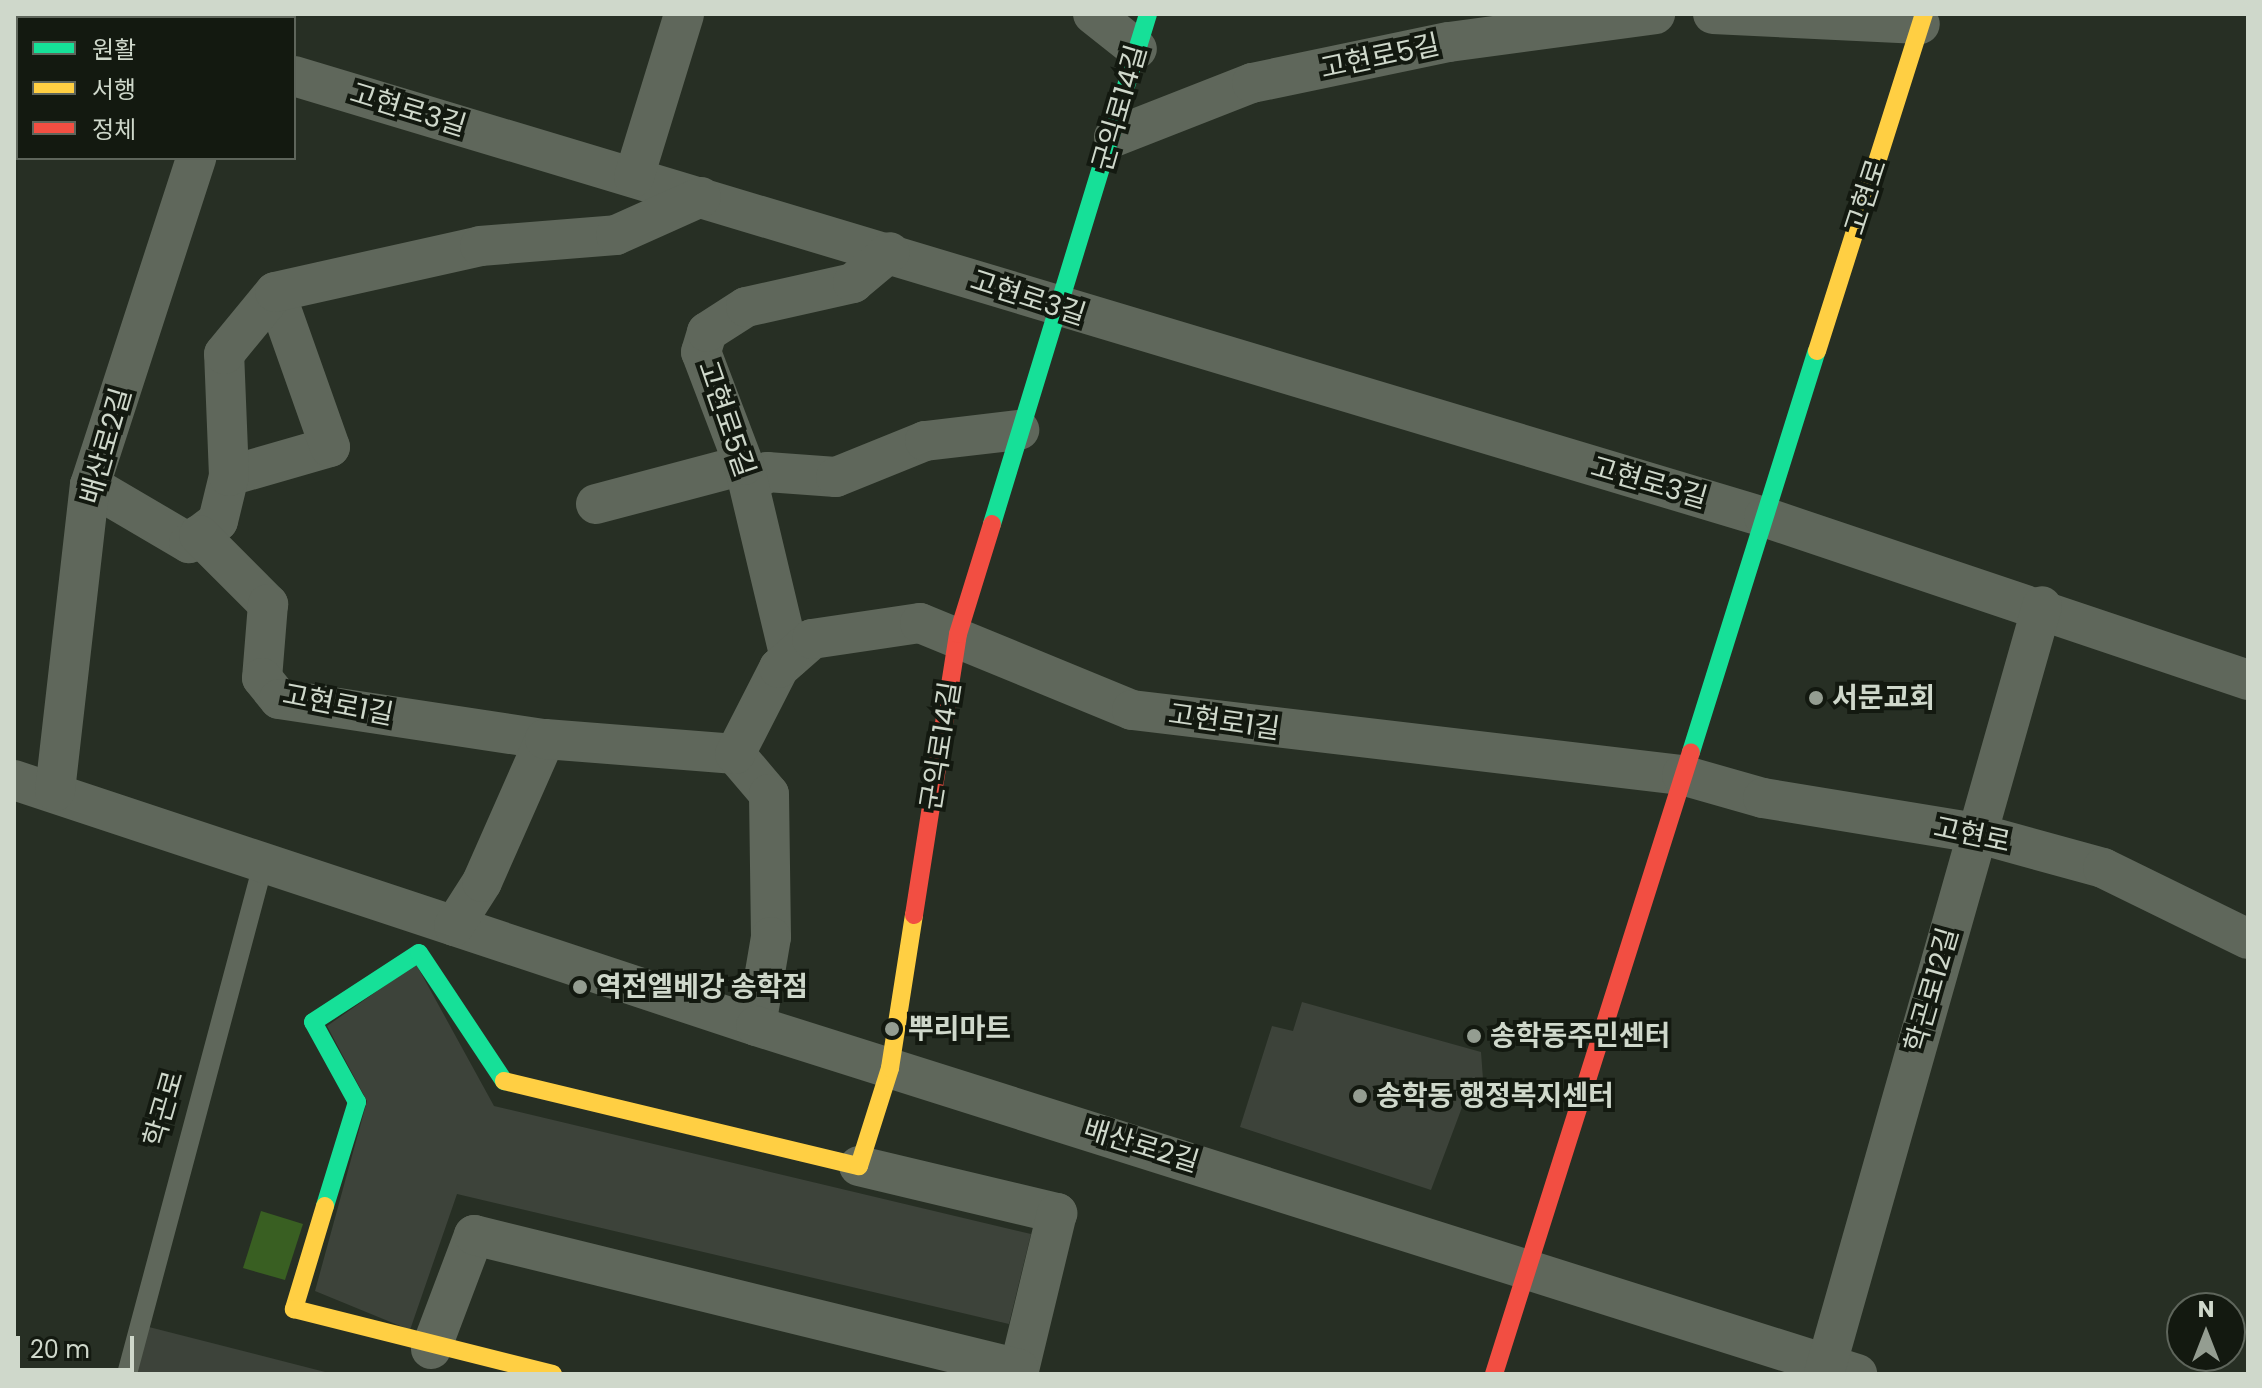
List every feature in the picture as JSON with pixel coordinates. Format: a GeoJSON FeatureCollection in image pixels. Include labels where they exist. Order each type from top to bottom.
{"type":"FeatureCollection","features":[{"type":"Feature","properties":{"kind":"street"},"geometry":{"type":"LineString","coordinates":[[634,177],[684,14]]}},
{"type":"Feature","properties":{"kind":"street"},"geometry":{"type":"LineString","coordinates":[[1093,14],[1142,31]]}},
{"type":"Feature","properties":{"kind":"street","name":"고현로5길"},"geometry":{"type":"LineString","coordinates":[[1114,137],[1252,83],[1449,42],[1655,14]]}},
{"type":"Feature","properties":{"kind":"street"},"geometry":{"type":"LineString","coordinates":[[1713,14],[1922,19]]}},
{"type":"Feature","properties":{"kind":"street","name":"고현로"},"geometry":{"type":"LineString","coordinates":[[1494,1374],[1922,19]]}},
{"type":"Feature","properties":{"kind":"street","name":"군익로14길"},"geometry":{"type":"LineString","coordinates":[[859,1166],[890,1068],[958,634],[1055,308],[1114,137],[1142,31]]}},
{"type":"Feature","properties":{"kind":"street","name":"고현로3길"},"geometry":{"type":"LineString","coordinates":[[296,77],[890,252],[1055,308],[1764,517]]}},
{"type":"Feature","properties":{"kind":"street","name":"배산로2길"},"geometry":{"type":"LineString","coordinates":[[55,791],[90,485],[195,160]]}},
{"type":"Feature","properties":{"kind":"street"},"geometry":{"type":"LineString","coordinates":[[90,485],[189,543],[218,521],[229,476],[224,354],[275,292],[480,246],[616,235],[701,197]]}},
{"type":"Feature","properties":{"kind":"street","name":"고현로5길"},"geometry":{"type":"LineString","coordinates":[[790,658],[747,474],[701,352],[707,332],[746,307],[853,283],[890,252]]}},
{"type":"Feature","properties":{"kind":"street"},"geometry":{"type":"LineString","coordinates":[[229,476],[330,447],[275,292]]}},
{"type":"Feature","properties":{"kind":"street"},"geometry":{"type":"LineString","coordinates":[[596,504],[747,474],[767,472],[836,477],[925,441],[1019,430]]}},
{"type":"Feature","properties":{"kind":"street"},"geometry":{"type":"LineString","coordinates":[[1764,517],[2042,606],[2248,680]]}},
{"type":"Feature","properties":{"kind":"street","name":"고현로1길"},"geometry":{"type":"LineString","coordinates":[[199,535],[268,604],[262,678],[279,699],[545,739]]}},
{"type":"Feature","properties":{"kind":"street","name":"학곤로12길"},"geometry":{"type":"LineString","coordinates":[[1836,1371],[1976,833],[2042,606]]}},
{"type":"Feature","properties":{"kind":"street","name":"고현로1길"},"geometry":{"type":"LineString","coordinates":[[790,658],[812,639],[920,623],[958,634],[1132,710],[1682,775]]}},
{"type":"Feature","properties":{"kind":"street"},"geometry":{"type":"LineString","coordinates":[[735,754],[790,658]]}},
{"type":"Feature","properties":{"kind":"street"},"geometry":{"type":"LineString","coordinates":[[454,926],[482,882],[545,739],[735,754],[769,794],[771,937],[756,1026]]}},
{"type":"Feature","properties":{"kind":"street","name":"고현로"},"geometry":{"type":"LineString","coordinates":[[1682,775],[1763,798],[1976,833],[2103,868],[2248,939]]}},
{"type":"Feature","properties":{"kind":"street","name":"배산로2길"},"geometry":{"type":"LineString","coordinates":[[14,780],[55,791],[756,1026],[1527,1265]]}},
{"type":"Feature","properties":{"kind":"street"},"geometry":{"type":"LineString","coordinates":[[431,1349],[474,1235],[1018,1372],[1057,1213],[508,1087],[419,953],[313,1022],[357,1102],[294,1309],[431,1349],[553,1374]]}},
{"type":"Feature","properties":{"kind":"street"},"geometry":{"type":"LineString","coordinates":[[1527,1265],[1836,1371]]}},
{"type":"Feature","properties":{"kind":"lane","name":"학곤로"},"geometry":{"type":"LineString","coordinates":[[127,1374],[264,861]]}},
{"type":"Feature","properties":{"kind":"green space"},"geometry":{"type":"Polygon","coordinates":[[[261,1211],[303,1224],[285,1280],[243,1268],[261,1211]]]}},
{"type":"Feature","properties":{"kind":"building"},"geometry":{"type":"Polygon","coordinates":[[[416,964],[494,1106],[1031,1234],[1009,1324],[457,1194],[410,1330],[315,1291],[367,1101],[327,1026],[416,964]]]}},
{"type":"Feature","properties":{"kind":"building","name":"송학동 행정복지센터"},"geometry":{"type":"Polygon","coordinates":[[[1302,1002],[1481,1052],[1483,1079],[1464,1102],[1431,1190],[1240,1127],[1272,1026],[1293,1031],[1302,1002]]]}},
{"type":"Feature","properties":{"kind":"building"},"geometry":{"type":"Polygon","coordinates":[[[145,1326],[329,1373],[329,1374],[133,1374],[145,1326]]]}},
{"type":"Feature","properties":{"kind":"traffic: fast"},"geometry":{"type":"LineString","coordinates":[[992,524],[1148,14]]}},
{"type":"Feature","properties":{"kind":"traffic: fast"},"geometry":{"type":"LineString","coordinates":[[1691,752],[1817,351]]}},
{"type":"Feature","properties":{"kind":"traffic: fast"},"geometry":{"type":"LineString","coordinates":[[325,1206],[357,1102],[313,1022],[419,953],[504,1081]]}},
{"type":"Feature","properties":{"kind":"traffic: slow"},"geometry":{"type":"LineString","coordinates":[[1817,351],[1924,14]]}},
{"type":"Feature","properties":{"kind":"traffic: slow"},"geometry":{"type":"LineString","coordinates":[[504,1081],[859,1166],[890,1068],[914,915]]}},
{"type":"Feature","properties":{"kind":"traffic: slow"},"geometry":{"type":"LineString","coordinates":[[325,1206],[294,1309],[553,1374]]}},
{"type":"Feature","properties":{"kind":"traffic: jam"},"geometry":{"type":"LineString","coordinates":[[914,915],[958,634],[992,524]]}},
{"type":"Feature","properties":{"kind":"traffic: jam"},"geometry":{"type":"LineString","coordinates":[[1494,1374],[1691,752]]}},
{"type":"Feature","properties":{"kind":"place","name":"서문교회"},"geometry":{"type":"Point","coordinates":[1816,698]}},
{"type":"Feature","properties":{"kind":"place","name":"역전엘베강 송학점"},"geometry":{"type":"Point","coordinates":[580,987]}},
{"type":"Feature","properties":{"kind":"place","name":"뿌리마트"},"geometry":{"type":"Point","coordinates":[892,1029]}},
{"type":"Feature","properties":{"kind":"place","name":"송학동주민센터"},"geometry":{"type":"Point","coordinates":[1474,1036]}},
{"type":"Feature","properties":{"kind":"place","name":"송학동 행정복지센터"},"geometry":{"type":"Point","coordinates":[1360,1096]}}]}
